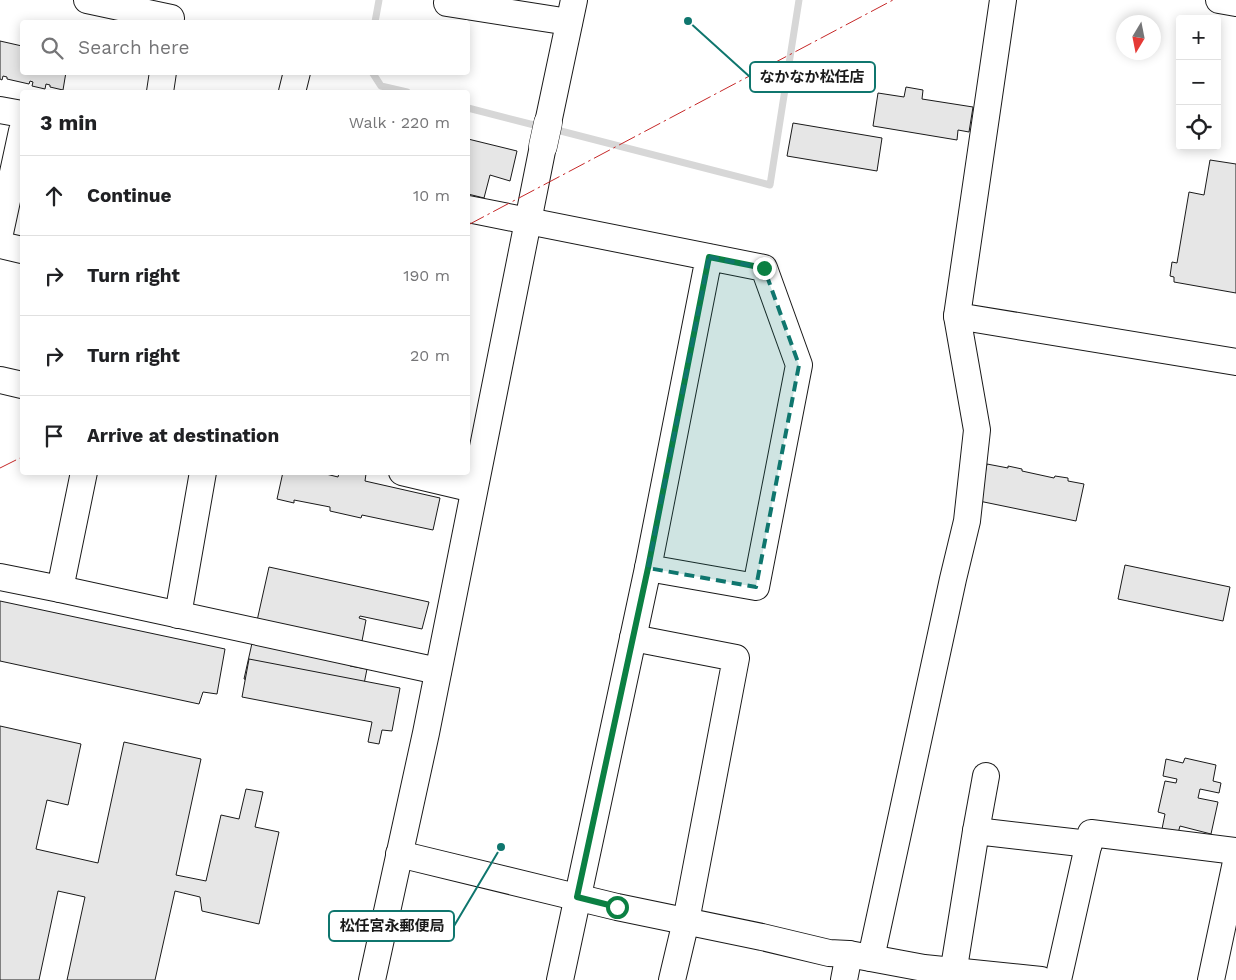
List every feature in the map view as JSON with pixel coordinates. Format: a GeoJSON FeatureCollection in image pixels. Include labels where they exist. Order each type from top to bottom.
{"type":"FeatureCollection","features":[{"type":"Feature","properties":{"kind":"street"},"geometry":{"type":"LineString","coordinates":[[87,0],[171,13]]}},
{"type":"Feature","properties":{"kind":"street"},"geometry":{"type":"LineString","coordinates":[[844,980],[860,956],[952,579],[968,521],[978,430],[957,316],[1003,0]]}},
{"type":"Feature","properties":{"kind":"street"},"geometry":{"type":"LineString","coordinates":[[1219,0],[1236,3]]}},
{"type":"Feature","properties":{"kind":"street"},"geometry":{"type":"LineString","coordinates":[[372,980],[438,671],[571,11],[447,3]]}},
{"type":"Feature","properties":{"kind":"street"},"geometry":{"type":"LineString","coordinates":[[160,90],[163,75]]}},
{"type":"Feature","properties":{"kind":"street"},"geometry":{"type":"LineString","coordinates":[[292,90],[296,75]]}},
{"type":"Feature","properties":{"kind":"street"},"geometry":{"type":"LineString","coordinates":[[0,110],[20,114]]}},
{"type":"Feature","properties":{"kind":"street"},"geometry":{"type":"LineString","coordinates":[[0,233],[20,140]]}},
{"type":"Feature","properties":{"kind":"street"},"geometry":{"type":"LineString","coordinates":[[470,209],[764,268],[799,365],[756,587],[648,568]]}},
{"type":"Feature","properties":{"kind":"street"},"geometry":{"type":"LineString","coordinates":[[0,245],[20,250]]}},
{"type":"Feature","properties":{"kind":"street"},"geometry":{"type":"LineString","coordinates":[[560,980],[648,568],[709,257]]}},
{"type":"Feature","properties":{"kind":"street"},"geometry":{"type":"LineString","coordinates":[[957,316],[1236,362]]}},
{"type":"Feature","properties":{"kind":"street"},"geometry":{"type":"LineString","coordinates":[[0,380],[20,385]]}},
{"type":"Feature","properties":{"kind":"street"},"geometry":{"type":"LineString","coordinates":[[60,589],[83,475]]}},
{"type":"Feature","properties":{"kind":"street"},"geometry":{"type":"LineString","coordinates":[[178,615],[203,475]]}},
{"type":"Feature","properties":{"kind":"street"},"geometry":{"type":"LineString","coordinates":[[415,475],[474,489]]}},
{"type":"Feature","properties":{"kind":"street"},"geometry":{"type":"LineString","coordinates":[[0,577],[438,671]]}},
{"type":"Feature","properties":{"kind":"street"},"geometry":{"type":"LineString","coordinates":[[633,638],[736,658],[686,921],[672,980]]}},
{"type":"Feature","properties":{"kind":"street"},"geometry":{"type":"LineString","coordinates":[[953,975],[986,776]]}},
{"type":"Feature","properties":{"kind":"street"},"geometry":{"type":"LineString","coordinates":[[976,831],[1089,844]]}},
{"type":"Feature","properties":{"kind":"street"},"geometry":{"type":"LineString","coordinates":[[1058,980],[1092,834],[1236,850]]}},
{"type":"Feature","properties":{"kind":"street"},"geometry":{"type":"LineString","coordinates":[[399,854],[577,897],[829,953],[860,956],[953,975],[1041,980]]}},
{"type":"Feature","properties":{"kind":"street"},"geometry":{"type":"LineString","coordinates":[[1211,980],[1236,862]]}},
{"type":"Feature","properties":{"kind":"highlighted area"},"geometry":{"type":"Polygon","coordinates":[[[709,257],[764,268],[799,365],[756,587],[648,568],[709,257]]]}},
{"type":"Feature","properties":{"kind":"building"},"geometry":{"type":"Polygon","coordinates":[[[0,41],[20,46],[20,75],[66,75],[63,90],[46,84],[45,89],[32,86],[33,82],[30,81],[29,84],[7,79],[7,77],[3,76],[2,80],[0,79],[0,41]]]}},
{"type":"Feature","properties":{"kind":"building"},"geometry":{"type":"Polygon","coordinates":[[[906,87],[923,90],[922,99],[973,107],[969,132],[958,130],[957,140],[873,126],[878,93],[904,97],[906,87]]]}},
{"type":"Feature","properties":{"kind":"building"},"geometry":{"type":"Polygon","coordinates":[[[793,123],[882,138],[877,171],[787,156],[793,123]]]}},
{"type":"Feature","properties":{"kind":"building"},"geometry":{"type":"Polygon","coordinates":[[[470,139],[517,151],[510,181],[490,175],[484,198],[470,194],[470,139]]]}},
{"type":"Feature","properties":{"kind":"building"},"geometry":{"type":"Polygon","coordinates":[[[1210,160],[1236,164],[1236,293],[1174,282],[1174,277],[1170,276],[1172,262],[1177,263],[1189,192],[1204,195],[1210,160]]]}},
{"type":"Feature","properties":{"kind":"building"},"geometry":{"type":"Polygon","coordinates":[[[987,464],[1008,468],[1008,466],[1054,478],[1055,476],[1068,478],[1068,481],[1084,484],[1076,521],[979,501],[987,464]]]}},
{"type":"Feature","properties":{"kind":"building"},"geometry":{"type":"Polygon","coordinates":[[[282,475],[330,475],[338,477],[338,475],[366,475],[365,481],[440,498],[433,530],[362,515],[361,518],[330,511],[330,507],[294,500],[294,503],[277,499],[282,475]]]}},
{"type":"Feature","properties":{"kind":"building"},"geometry":{"type":"Polygon","coordinates":[[[1125,565],[1230,587],[1223,621],[1118,599],[1125,565]]]}},
{"type":"Feature","properties":{"kind":"building"},"geometry":{"type":"Polygon","coordinates":[[[269,567],[429,602],[422,629],[360,616],[359,618],[366,620],[362,641],[356,640],[350,666],[367,669],[364,684],[346,680],[341,700],[244,679],[269,567]]]}},
{"type":"Feature","properties":{"kind":"building"},"geometry":{"type":"Polygon","coordinates":[[[0,601],[225,649],[217,694],[203,692],[199,704],[0,661],[0,601]]]}},
{"type":"Feature","properties":{"kind":"building"},"geometry":{"type":"Polygon","coordinates":[[[249,659],[400,688],[392,731],[382,730],[379,744],[368,742],[372,722],[242,697],[249,659]]]}},
{"type":"Feature","properties":{"kind":"building"},"geometry":{"type":"Polygon","coordinates":[[[0,726],[81,744],[68,805],[47,800],[36,849],[98,863],[124,742],[201,759],[176,875],[206,881],[221,815],[239,819],[246,789],[263,792],[255,827],[279,832],[259,924],[202,911],[200,897],[175,891],[155,980],[67,980],[85,897],[58,891],[39,980],[0,980],[0,726]]]}},
{"type":"Feature","properties":{"kind":"building"},"geometry":{"type":"Polygon","coordinates":[[[1185,758],[1216,765],[1213,781],[1221,783],[1219,793],[1200,789],[1198,798],[1218,802],[1211,834],[1180,826],[1178,833],[1162,829],[1165,814],[1158,812],[1165,781],[1176,783],[1177,779],[1163,776],[1166,759],[1183,763],[1185,758]]]}},
{"type":"Feature","properties":{"kind":"waterway"},"geometry":{"type":"LineString","coordinates":[[375,20],[379,0]]}},
{"type":"Feature","properties":{"kind":"waterway"},"geometry":{"type":"LineString","coordinates":[[553,129],[770,185],[799,0]]}},
{"type":"Feature","properties":{"kind":"waterway"},"geometry":{"type":"LineString","coordinates":[[374,75],[381,86],[398,90]]}},
{"type":"Feature","properties":{"kind":"waterway"},"geometry":{"type":"LineString","coordinates":[[470,109],[542,127]]}},
{"type":"Feature","properties":{"kind":"power"},"geometry":{"type":"LineString","coordinates":[[470,224],[893,0]]}},
{"type":"Feature","properties":{"kind":"power"},"geometry":{"type":"LineString","coordinates":[[0,468],[20,458]]}},
{"type":"Feature","properties":{"kind":"place","name":"なかなか松任店"},"geometry":{"type":"Point","coordinates":[688,21]}},
{"type":"Feature","properties":{"kind":"place","name":"松任宮永郵便局"},"geometry":{"type":"Point","coordinates":[501,847]}},
{"type":"Feature","properties":{"kind":"route"},"geometry":{"type":"LineString","coordinates":[[617,907],[577,897],[648,568],[709,257],[764,268]]}}]}
